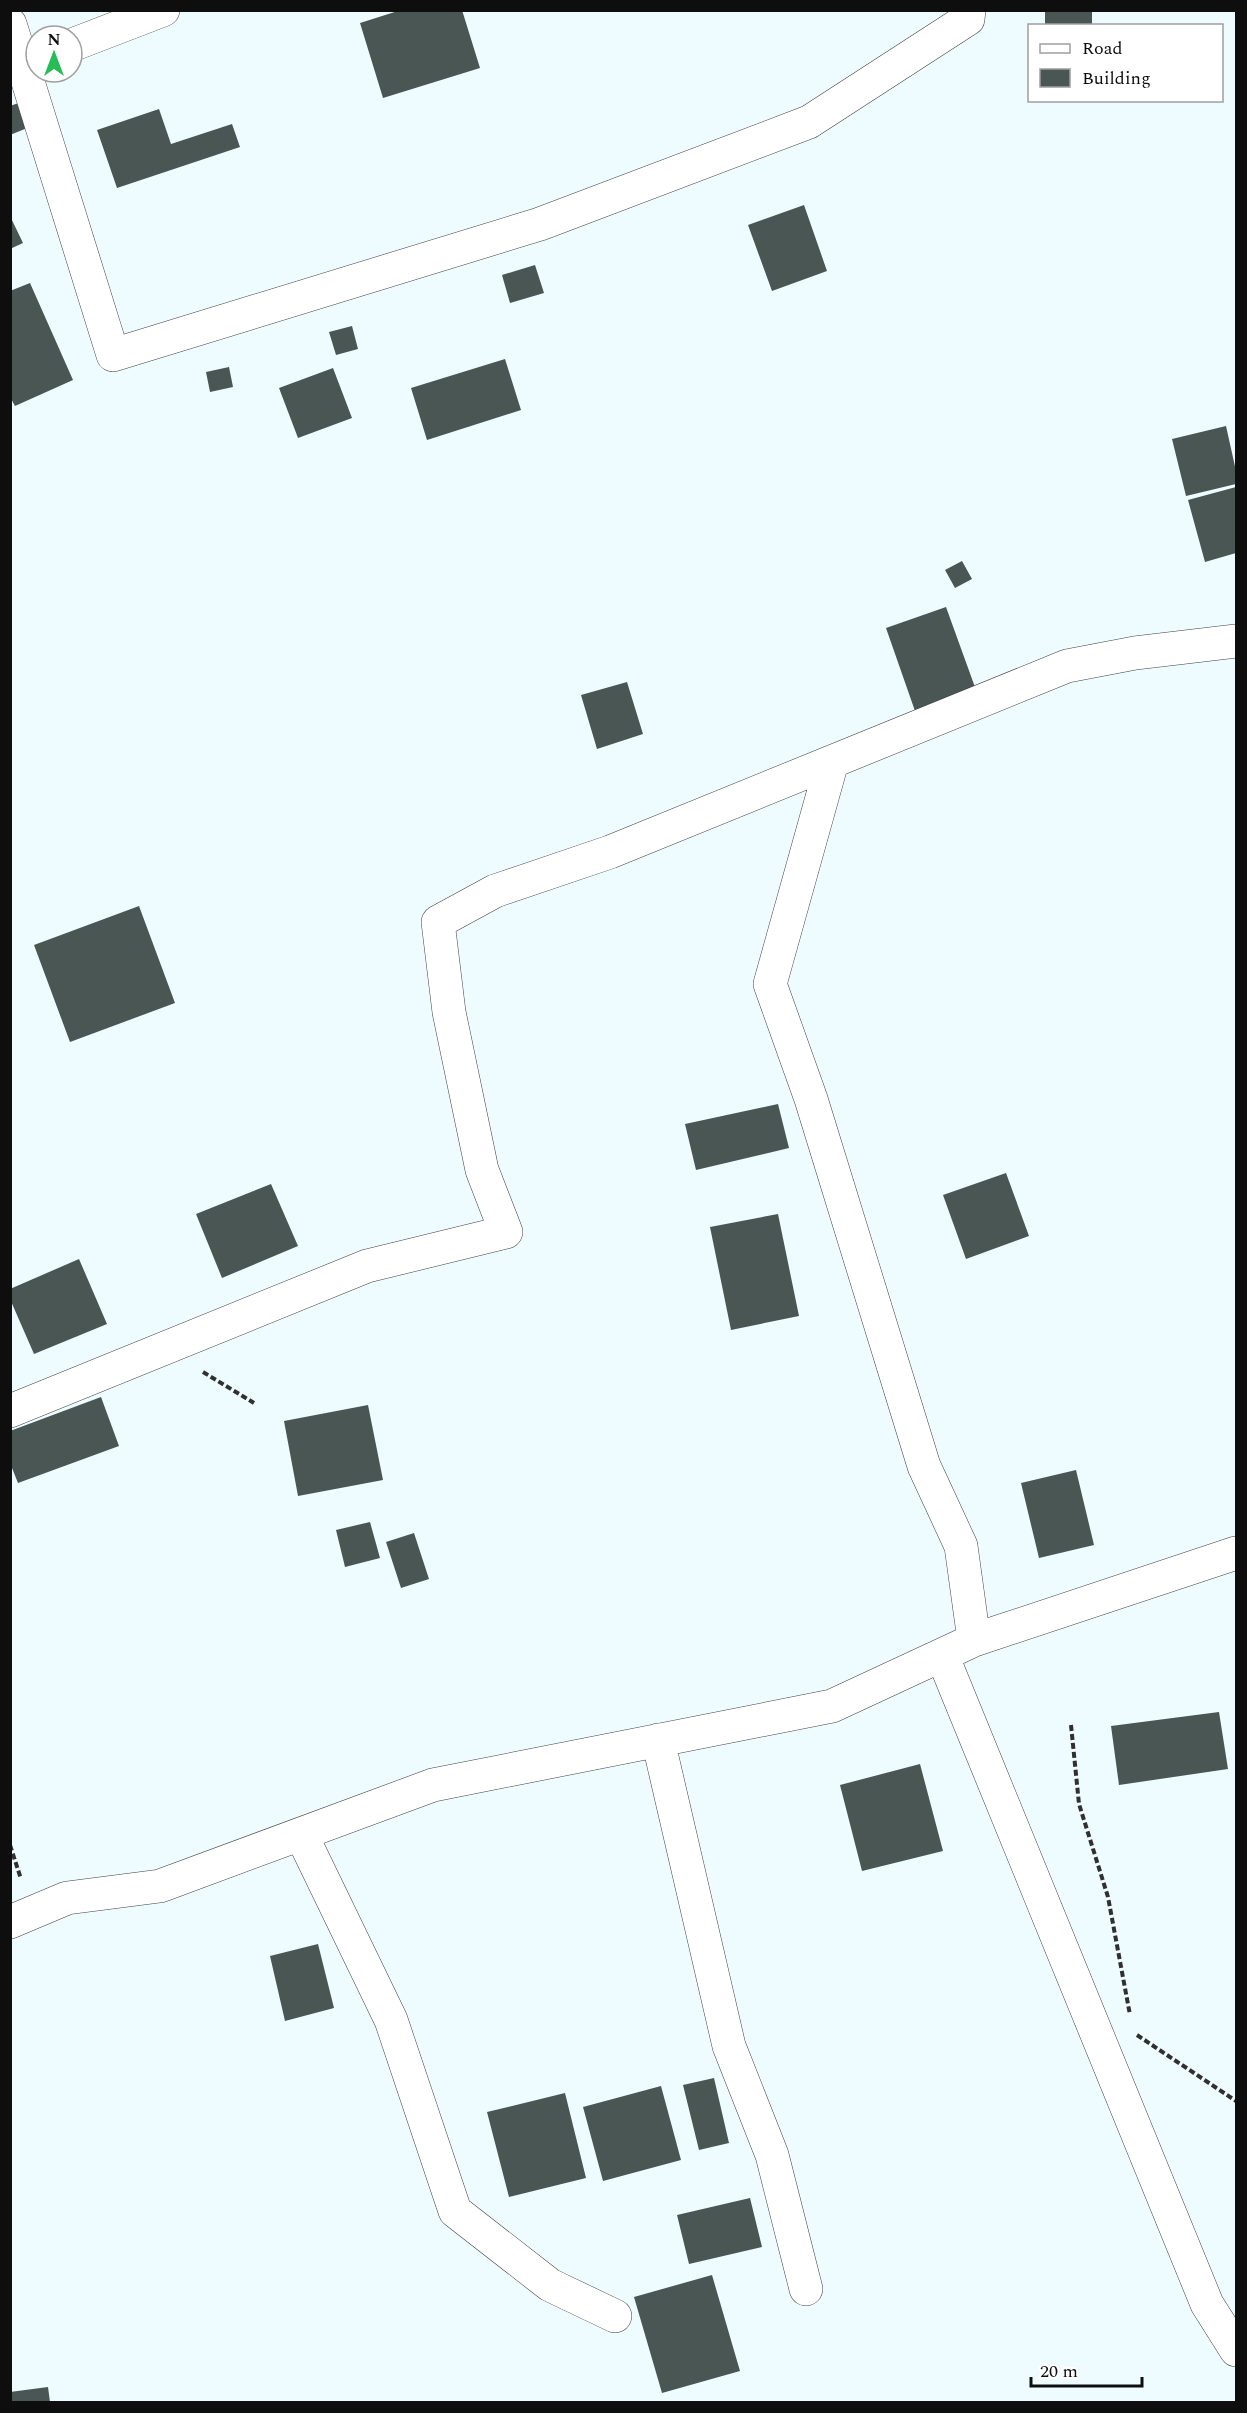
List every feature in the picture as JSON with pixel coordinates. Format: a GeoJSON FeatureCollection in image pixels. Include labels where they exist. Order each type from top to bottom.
{"type":"FeatureCollection","features":[{"type":"Feature","properties":{"kind":"street"},"geometry":{"type":"LineString","coordinates":[[84,40],[163,10]]}},
{"type":"Feature","properties":{"kind":"street"},"geometry":{"type":"LineString","coordinates":[[36,84],[113,355],[540,224],[809,122],[972,13]]}},
{"type":"Feature","properties":{"kind":"street"},"geometry":{"type":"LineString","coordinates":[[10,24],[24,51]]}},
{"type":"Feature","properties":{"kind":"street"},"geometry":{"type":"LineString","coordinates":[[10,1411],[367,1266],[506,1232],[482,1170],[449,1012],[438,922],[495,891],[610,852],[1067,666],[1135,653],[1236,641]]}},
{"type":"Feature","properties":{"kind":"street"},"geometry":{"type":"LineString","coordinates":[[831,762],[770,984],[811,1099],[924,1466],[961,1545],[974,1640]]}},
{"type":"Feature","properties":{"kind":"street"},"geometry":{"type":"LineString","coordinates":[[10,1922],[67,1898],[160,1886],[433,1785],[832,1706],[974,1640],[1236,1553]]}},
{"type":"Feature","properties":{"kind":"street"},"geometry":{"type":"LineString","coordinates":[[942,1655],[1207,2304],[1236,2350]]}},
{"type":"Feature","properties":{"kind":"street"},"geometry":{"type":"LineString","coordinates":[[658,1740],[729,2046],[772,2155],[806,2289]]}},
{"type":"Feature","properties":{"kind":"street"},"geometry":{"type":"LineString","coordinates":[[301,1834],[391,2020],[455,2211],[550,2285],[615,2316]]}},
{"type":"Feature","properties":{"kind":"path"},"geometry":{"type":"LineString","coordinates":[[164,1348],[254,1403]]}},
{"type":"Feature","properties":{"kind":"path"},"geometry":{"type":"LineString","coordinates":[[1071,1725],[1079,1804],[1108,1897],[1130,2021]]}},
{"type":"Feature","properties":{"kind":"path"},"geometry":{"type":"LineString","coordinates":[[1132,2031],[1236,2100]]}},
{"type":"Feature","properties":{"kind":"building"},"geometry":{"type":"Polygon","coordinates":[[[401,10],[462,10],[480,68],[383,98],[360,23],[401,10]]]}},
{"type":"Feature","properties":{"kind":"building"},"geometry":{"type":"Polygon","coordinates":[[[1045,10],[1092,10],[1092,24],[1045,24],[1045,10]]]}},
{"type":"Feature","properties":{"kind":"building"},"geometry":{"type":"Polygon","coordinates":[[[27,100],[37,124],[10,135],[10,106],[27,100]]]}},
{"type":"Feature","properties":{"kind":"building"},"geometry":{"type":"Polygon","coordinates":[[[159,109],[171,144],[232,124],[240,147],[117,188],[97,130],[159,109]]]}},
{"type":"Feature","properties":{"kind":"building"},"geometry":{"type":"Polygon","coordinates":[[[804,205],[827,271],[772,291],[748,225],[804,205]]]}},
{"type":"Feature","properties":{"kind":"building"},"geometry":{"type":"Polygon","coordinates":[[[10,216],[23,243],[10,249],[10,216]]]}},
{"type":"Feature","properties":{"kind":"building"},"geometry":{"type":"Polygon","coordinates":[[[535,265],[544,293],[510,303],[502,275],[535,265]]]}},
{"type":"Feature","properties":{"kind":"building"},"geometry":{"type":"Polygon","coordinates":[[[30,283],[73,380],[15,406],[10,397],[10,291],[30,283]]]}},
{"type":"Feature","properties":{"kind":"building"},"geometry":{"type":"Polygon","coordinates":[[[352,326],[358,349],[336,355],[329,332],[352,326]]]}},
{"type":"Feature","properties":{"kind":"building"},"geometry":{"type":"Polygon","coordinates":[[[505,359],[521,410],[427,440],[411,388],[505,359]]]}},
{"type":"Feature","properties":{"kind":"building"},"geometry":{"type":"Polygon","coordinates":[[[229,367],[233,387],[210,392],[206,372],[229,367]]]}},
{"type":"Feature","properties":{"kind":"building"},"geometry":{"type":"Polygon","coordinates":[[[333,368],[352,418],[298,438],[279,388],[333,368]]]}},
{"type":"Feature","properties":{"kind":"building"},"geometry":{"type":"Polygon","coordinates":[[[1226,426],[1236,471],[1236,484],[1186,496],[1172,439],[1226,426]]]}},
{"type":"Feature","properties":{"kind":"building"},"geometry":{"type":"Polygon","coordinates":[[[1236,487],[1236,553],[1205,562],[1188,500],[1236,487]]]}},
{"type":"Feature","properties":{"kind":"building"},"geometry":{"type":"Polygon","coordinates":[[[962,561],[972,579],[955,588],[945,570],[962,561]]]}},
{"type":"Feature","properties":{"kind":"building"},"geometry":{"type":"Polygon","coordinates":[[[946,607],[976,690],[915,711],[886,628],[946,607]]]}},
{"type":"Feature","properties":{"kind":"building"},"geometry":{"type":"Polygon","coordinates":[[[627,682],[643,734],[597,749],[581,695],[627,682]]]}},
{"type":"Feature","properties":{"kind":"building"},"geometry":{"type":"Polygon","coordinates":[[[139,906],[175,1003],[70,1042],[34,945],[139,906]]]}},
{"type":"Feature","properties":{"kind":"building"},"geometry":{"type":"Polygon","coordinates":[[[778,1104],[789,1148],[696,1170],[685,1124],[778,1104]]]}},
{"type":"Feature","properties":{"kind":"building"},"geometry":{"type":"Polygon","coordinates":[[[1006,1173],[1029,1236],[966,1259],[943,1195],[1006,1173]]]}},
{"type":"Feature","properties":{"kind":"building"},"geometry":{"type":"Polygon","coordinates":[[[271,1184],[298,1246],[222,1278],[196,1214],[271,1184]]]}},
{"type":"Feature","properties":{"kind":"building"},"geometry":{"type":"Polygon","coordinates":[[[778,1214],[799,1316],[731,1330],[710,1227],[778,1214]]]}},
{"type":"Feature","properties":{"kind":"building"},"geometry":{"type":"Polygon","coordinates":[[[79,1259],[107,1324],[34,1354],[10,1299],[10,1289],[79,1259]]]}},
{"type":"Feature","properties":{"kind":"building"},"geometry":{"type":"Polygon","coordinates":[[[101,1397],[119,1446],[18,1483],[10,1463],[10,1431],[101,1397]]]}},
{"type":"Feature","properties":{"kind":"building"},"geometry":{"type":"Polygon","coordinates":[[[368,1405],[383,1480],[298,1496],[284,1421],[368,1405]]]}},
{"type":"Feature","properties":{"kind":"building"},"geometry":{"type":"Polygon","coordinates":[[[1076,1470],[1094,1545],[1039,1558],[1021,1483],[1076,1470]]]}},
{"type":"Feature","properties":{"kind":"building"},"geometry":{"type":"Polygon","coordinates":[[[370,1522],[380,1558],[345,1567],[336,1530],[370,1522]]]}},
{"type":"Feature","properties":{"kind":"building"},"geometry":{"type":"Polygon","coordinates":[[[414,1533],[429,1579],[401,1588],[386,1542],[414,1533]]]}},
{"type":"Feature","properties":{"kind":"building"},"geometry":{"type":"Polygon","coordinates":[[[1219,1712],[1228,1769],[1119,1785],[1111,1726],[1219,1712]]]}},
{"type":"Feature","properties":{"kind":"building"},"geometry":{"type":"Polygon","coordinates":[[[920,1764],[943,1851],[862,1871],[840,1785],[920,1764]]]}},
{"type":"Feature","properties":{"kind":"building"},"geometry":{"type":"Polygon","coordinates":[[[318,1944],[334,2008],[285,2021],[270,1956],[318,1944]]]}},
{"type":"Feature","properties":{"kind":"building"},"geometry":{"type":"Polygon","coordinates":[[[714,2078],[729,2143],[699,2150],[683,2085],[714,2078]]]}},
{"type":"Feature","properties":{"kind":"building"},"geometry":{"type":"Polygon","coordinates":[[[661,2086],[681,2160],[603,2181],[583,2107],[661,2086]]]}},
{"type":"Feature","properties":{"kind":"building"},"geometry":{"type":"Polygon","coordinates":[[[565,2093],[586,2178],[509,2197],[487,2112],[565,2093]]]}},
{"type":"Feature","properties":{"kind":"building"},"geometry":{"type":"Polygon","coordinates":[[[750,2198],[762,2247],[689,2264],[677,2215],[750,2198]]]}},
{"type":"Feature","properties":{"kind":"building"},"geometry":{"type":"Polygon","coordinates":[[[712,2275],[740,2371],[662,2393],[634,2297],[712,2275]]]}},
{"type":"Feature","properties":{"kind":"building"},"geometry":{"type":"Polygon","coordinates":[[[48,2387],[50,2402],[10,2402],[10,2392],[48,2387]]]}}]}
